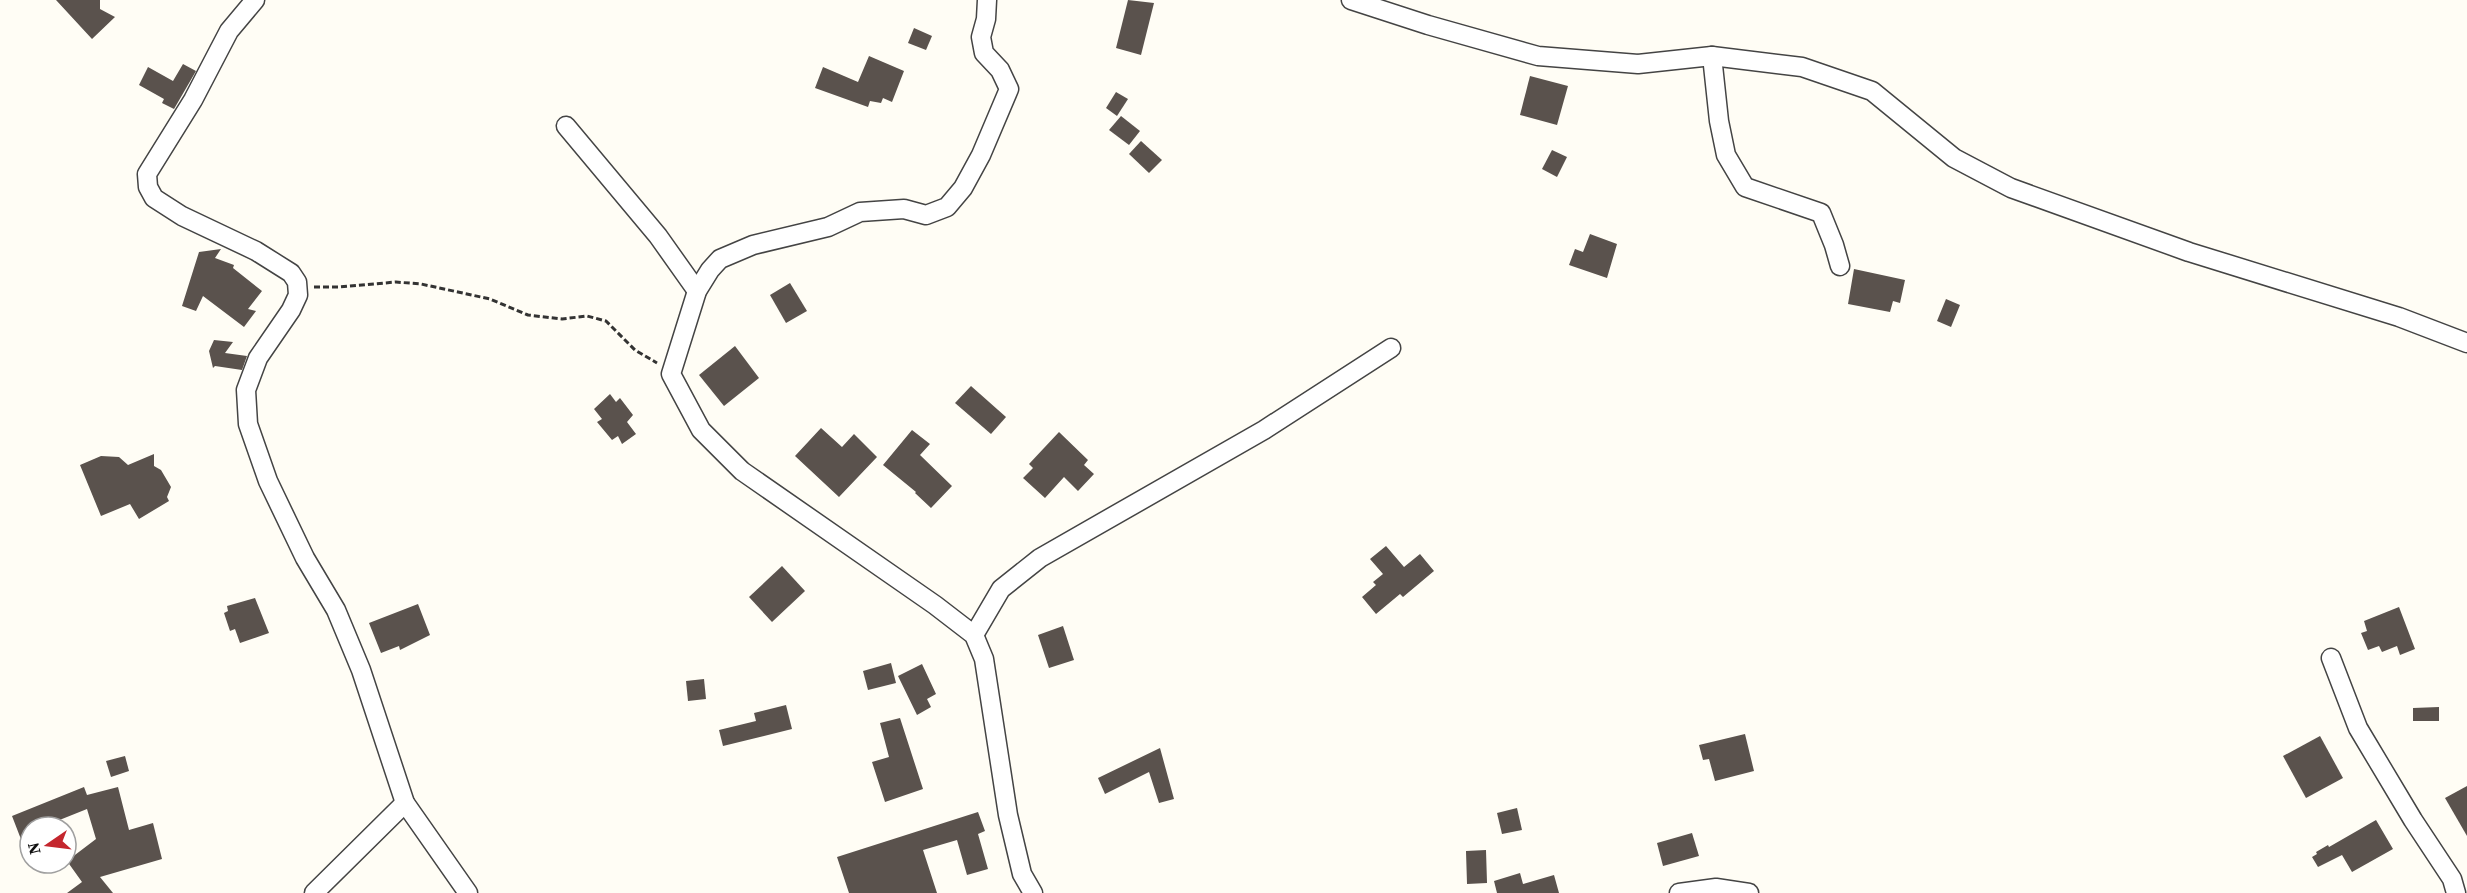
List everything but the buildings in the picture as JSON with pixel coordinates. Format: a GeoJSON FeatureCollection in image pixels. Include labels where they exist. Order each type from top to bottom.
{"type":"FeatureCollection","features":[{"type":"Feature","properties":{"kind":"street"},"geometry":{"type":"LineString","coordinates":[[255,0],[229,31],[193,100],[147,174],[148,187],[154,198],[182,216],[256,251],[291,273],[297,282],[298,295],[291,310],[258,358],[246,390],[248,424],[268,481],[304,558],[336,610],[357,660],[405,803],[468,893]]}},
{"type":"Feature","properties":{"kind":"street"},"geometry":{"type":"LineString","coordinates":[[987,0],[986,19],[981,37],[984,53],[1000,70],[1009,89],[981,155],[963,188],[947,207],[926,215],[904,209],[860,212],[828,227],[753,245],[720,259],[697,291],[671,374],[701,430],[742,471],[935,605],[974,635],[984,659],[1008,814],[1022,874],[1033,893]]}},
{"type":"Feature","properties":{"kind":"street"},"geometry":{"type":"LineString","coordinates":[[1351,0],[1428,25],[1538,56],[1638,64],[1712,56],[1802,67],[1872,91],[1954,158],[2011,188],[2189,252],[2399,317],[2467,343]]}},
{"type":"Feature","properties":{"kind":"street"},"geometry":{"type":"LineString","coordinates":[[1712,56],[1719,121],[1726,155],[1745,187],[1821,213],[1840,266]]}},
{"type":"Feature","properties":{"kind":"street"},"geometry":{"type":"LineString","coordinates":[[566,126],[658,236],[697,291]]}},
{"type":"Feature","properties":{"kind":"street"},"geometry":{"type":"LineString","coordinates":[[974,635],[1001,589],[1040,558],[1264,430],[1391,348]]}},
{"type":"Feature","properties":{"kind":"street"},"geometry":{"type":"LineString","coordinates":[[2331,658],[2358,728],[2413,820],[2452,879],[2456,893]]}},
{"type":"Feature","properties":{"kind":"street"},"geometry":{"type":"LineString","coordinates":[[314,893],[405,803]]}},
{"type":"Feature","properties":{"kind":"street"},"geometry":{"type":"LineString","coordinates":[[1679,893],[1716,888],[1749,893]]}},
{"type":"Feature","properties":{"kind":"path"},"geometry":{"type":"LineString","coordinates":[[297,282],[316,288],[396,282],[421,284],[490,299],[528,315],[562,319],[587,316],[606,321],[635,350],[671,374]]}}]}
